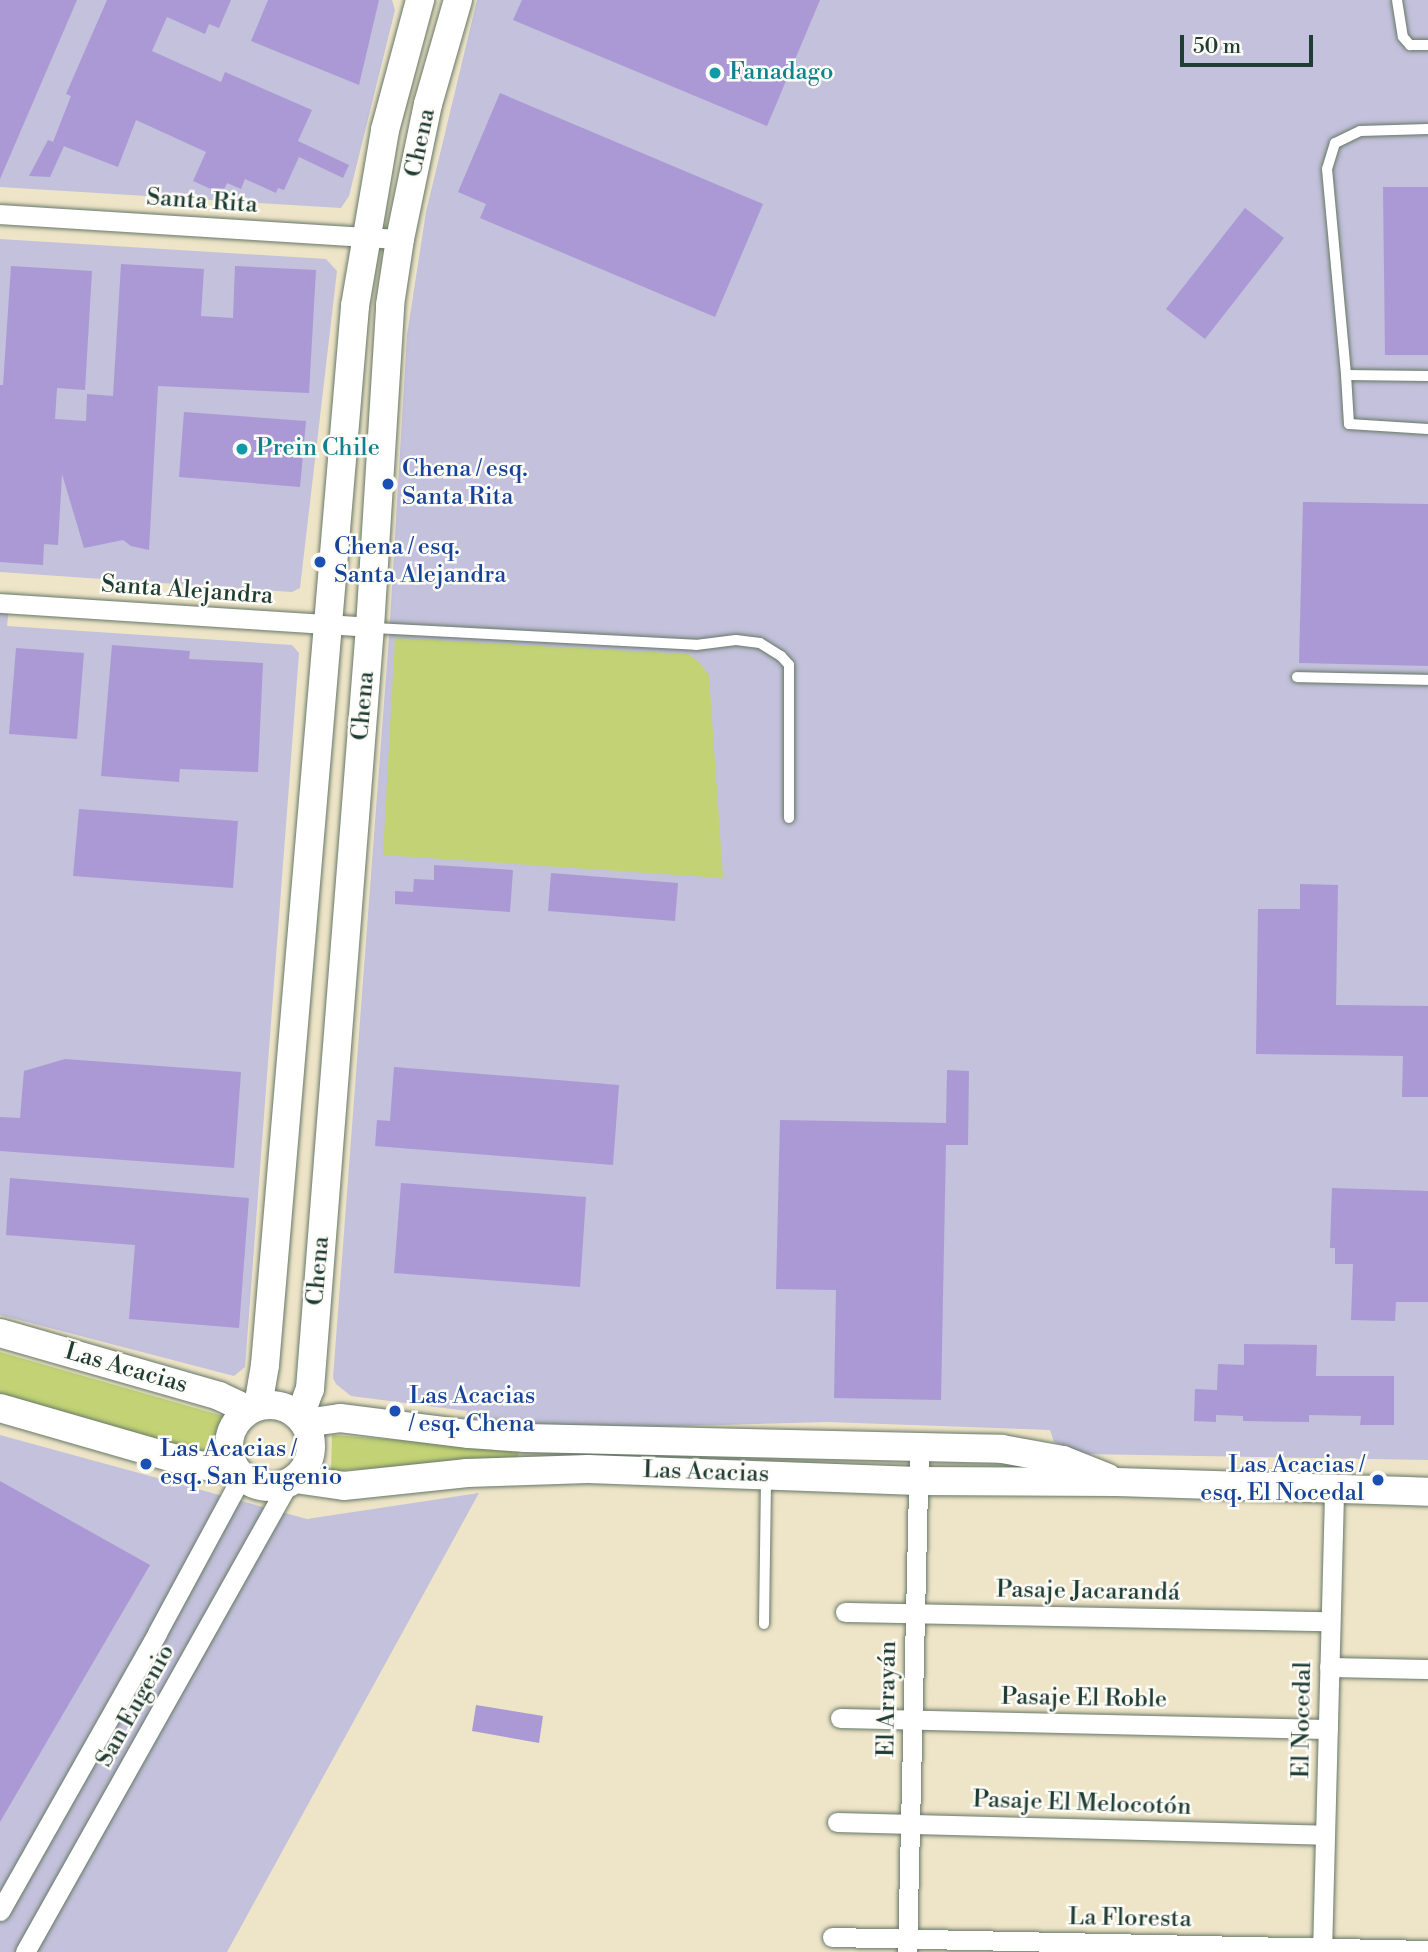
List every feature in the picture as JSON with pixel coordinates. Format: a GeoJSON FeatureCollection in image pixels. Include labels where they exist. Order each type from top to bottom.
{"type":"FeatureCollection","features":[{"type":"Feature","properties":{"kind":"street","name":"Chena"},"geometry":{"type":"LineString","coordinates":[[254,1408],[265,1365],[355,306],[365,237],[394,90],[421,0]]}},
{"type":"Feature","properties":{"kind":"street","name":"Chena"},"geometry":{"type":"LineString","coordinates":[[302,1420],[311,1381],[370,627],[385,346],[400,239],[428,104],[458,0]]}},
{"type":"Feature","properties":{"kind":"street","name":"Santa Rita"},"geometry":{"type":"LineString","coordinates":[[0,214],[400,239]]}},
{"type":"Feature","properties":{"kind":"street","name":"Santa Alejandra"},"geometry":{"type":"LineString","coordinates":[[0,603],[370,627]]}},
{"type":"Feature","properties":{"kind":"street","name":"Las Acacias"},"geometry":{"type":"LineString","coordinates":[[0,1333],[254,1408]]}},
{"type":"Feature","properties":{"kind":"street"},"geometry":{"type":"LineString","coordinates":[[0,1408],[198,1465],[239,1473],[263,1487],[291,1481],[306,1467],[311,1453],[311,1437],[302,1420],[285,1407],[254,1408],[235,1423],[229,1451],[239,1473]]}},
{"type":"Feature","properties":{"kind":"street","name":"Las Acacias"},"geometry":{"type":"LineString","coordinates":[[302,1420],[340,1418],[469,1434],[526,1438],[1023,1451],[1063,1460],[1117,1482]]}},
{"type":"Feature","properties":{"kind":"street","name":"El Arrayán"},"geometry":{"type":"LineString","coordinates":[[907,1945],[919,1447]]}},
{"type":"Feature","properties":{"kind":"street","name":"Las Acacias"},"geometry":{"type":"LineString","coordinates":[[291,1481],[344,1486],[512,1470],[766,1474],[918,1481],[1117,1482],[1428,1492]]}},
{"type":"Feature","properties":{"kind":"street","name":"San Eugenio"},"geometry":{"type":"LineString","coordinates":[[0,1911],[239,1473]]}},
{"type":"Feature","properties":{"kind":"street","name":"San Eugenio"},"geometry":{"type":"LineString","coordinates":[[25,1952],[291,1481]]}},
{"type":"Feature","properties":{"kind":"street","name":"El Nocedal"},"geometry":{"type":"LineString","coordinates":[[1322,1950],[1334,1490]]}},
{"type":"Feature","properties":{"kind":"street","name":"Pasaje Jacarandá"},"geometry":{"type":"LineString","coordinates":[[845,1612],[1330,1621]]}},
{"type":"Feature","properties":{"kind":"street"},"geometry":{"type":"LineString","coordinates":[[1329,1667],[1428,1669]]}},
{"type":"Feature","properties":{"kind":"street","name":"Pasaje El Roble"},"geometry":{"type":"LineString","coordinates":[[840,1718],[1328,1729]]}},
{"type":"Feature","properties":{"kind":"street","name":"Pasaje El Melocotón"},"geometry":{"type":"LineString","coordinates":[[837,1822],[1325,1835]]}},
{"type":"Feature","properties":{"kind":"street","name":"La Floresta"},"geometry":{"type":"LineString","coordinates":[[832,1937],[907,1945],[1428,1950]]}},
{"type":"Feature","properties":{"kind":"lane"},"geometry":{"type":"LineString","coordinates":[[1397,0],[1403,37],[1410,45],[1428,45]]}},
{"type":"Feature","properties":{"kind":"lane"},"geometry":{"type":"LineString","coordinates":[[1428,129],[1360,131],[1335,144],[1327,169],[1349,424],[1428,429]]}},
{"type":"Feature","properties":{"kind":"lane"},"geometry":{"type":"LineString","coordinates":[[1346,375],[1428,376]]}},
{"type":"Feature","properties":{"kind":"lane"},"geometry":{"type":"LineString","coordinates":[[370,627],[696,645],[736,640],[760,643],[781,656],[789,665],[789,818]]}},
{"type":"Feature","properties":{"kind":"lane"},"geometry":{"type":"LineString","coordinates":[[1297,677],[1428,680]]}},
{"type":"Feature","properties":{"kind":"lane"},"geometry":{"type":"LineString","coordinates":[[764,1623],[766,1474]]}},
{"type":"Feature","properties":{"kind":"shaded area"},"geometry":{"type":"Polygon","coordinates":[[[0,0],[392,0],[395,10],[349,196],[341,208],[0,187],[0,0]]]}},
{"type":"Feature","properties":{"kind":"shaded area"},"geometry":{"type":"Polygon","coordinates":[[[477,0],[1428,0],[1428,1460],[1085,1454],[1054,1442],[1050,1430],[827,1422],[542,1430],[465,1421],[467,1411],[351,1396],[336,1384],[333,1378],[389,637],[407,335],[426,212],[477,0]]]}},
{"type":"Feature","properties":{"kind":"shaded area"},"geometry":{"type":"Polygon","coordinates":[[[0,239],[326,259],[337,271],[300,588],[292,592],[0,572],[0,239]]]}},
{"type":"Feature","properties":{"kind":"shaded area"},"geometry":{"type":"Polygon","coordinates":[[[0,605],[9,606],[7,626],[292,645],[299,653],[245,1367],[234,1376],[0,1315],[0,605]]]}},
{"type":"Feature","properties":{"kind":"shaded area"},"geometry":{"type":"Polygon","coordinates":[[[0,1435],[307,1519],[479,1493],[227,1952],[0,1952],[0,1435]]]}},
{"type":"Feature","properties":{"kind":"green space"},"geometry":{"type":"Polygon","coordinates":[[[395,638],[688,654],[698,661],[709,675],[723,878],[383,855],[395,638]]]}},
{"type":"Feature","properties":{"kind":"green space"},"geometry":{"type":"Polygon","coordinates":[[[0,1352],[223,1416],[211,1457],[0,1396],[0,1352]]]}},
{"type":"Feature","properties":{"kind":"green space"},"geometry":{"type":"Polygon","coordinates":[[[332,1435],[519,1449],[518,1459],[331,1471],[332,1435]]]}},
{"type":"Feature","properties":{"kind":"building"},"geometry":{"type":"Polygon","coordinates":[[[0,0],[77,0],[0,179],[0,0]]]}},
{"type":"Feature","properties":{"kind":"building"},"geometry":{"type":"Polygon","coordinates":[[[107,0],[231,0],[219,28],[209,24],[205,34],[167,17],[152,51],[221,82],[225,72],[312,110],[298,141],[349,165],[343,178],[299,157],[284,190],[278,188],[276,193],[245,179],[241,189],[227,183],[222,194],[193,181],[206,152],[136,120],[118,167],[53,142],[71,96],[66,94],[107,0]]]}},
{"type":"Feature","properties":{"kind":"building"},"geometry":{"type":"Polygon","coordinates":[[[268,0],[379,0],[359,85],[251,41],[268,0]]]}},
{"type":"Feature","properties":{"kind":"building","name":"Fanadago"},"geometry":{"type":"Polygon","coordinates":[[[522,0],[820,0],[767,126],[513,20],[522,0]]]}},
{"type":"Feature","properties":{"kind":"building"},"geometry":{"type":"Polygon","coordinates":[[[500,93],[763,204],[715,317],[480,218],[486,204],[458,192],[500,93]]]}},
{"type":"Feature","properties":{"kind":"building"},"geometry":{"type":"Polygon","coordinates":[[[48,140],[64,146],[50,177],[29,176],[48,140]]]}},
{"type":"Feature","properties":{"kind":"building"},"geometry":{"type":"Polygon","coordinates":[[[1383,187],[1428,187],[1428,355],[1385,355],[1383,187]]]}},
{"type":"Feature","properties":{"kind":"building"},"geometry":{"type":"Polygon","coordinates":[[[1245,208],[1284,238],[1205,339],[1166,309],[1245,208]]]}},
{"type":"Feature","properties":{"kind":"building"},"geometry":{"type":"Polygon","coordinates":[[[121,264],[204,269],[201,316],[233,318],[235,266],[316,270],[309,393],[158,386],[149,550],[131,546],[123,540],[84,548],[62,474],[58,545],[44,544],[43,565],[0,562],[0,385],[3,385],[11,266],[92,271],[85,390],[57,388],[55,419],[86,421],[87,394],[113,396],[121,264]]]}},
{"type":"Feature","properties":{"kind":"building","name":"Prein Chile"},"geometry":{"type":"Polygon","coordinates":[[[184,412],[306,421],[300,487],[179,477],[184,412]]]}},
{"type":"Feature","properties":{"kind":"building"},"geometry":{"type":"Polygon","coordinates":[[[1303,502],[1428,504],[1428,666],[1299,663],[1303,502]]]}},
{"type":"Feature","properties":{"kind":"building"},"geometry":{"type":"Polygon","coordinates":[[[112,645],[190,651],[189,659],[263,663],[258,772],[180,769],[179,782],[101,776],[112,645]]]}},
{"type":"Feature","properties":{"kind":"building"},"geometry":{"type":"Polygon","coordinates":[[[16,648],[84,653],[77,739],[9,734],[16,648]]]}},
{"type":"Feature","properties":{"kind":"building"},"geometry":{"type":"Polygon","coordinates":[[[79,809],[238,821],[233,888],[73,876],[79,809]]]}},
{"type":"Feature","properties":{"kind":"building"},"geometry":{"type":"Polygon","coordinates":[[[434,865],[513,870],[510,912],[395,904],[395,891],[413,892],[414,879],[434,880],[434,865]]]}},
{"type":"Feature","properties":{"kind":"building"},"geometry":{"type":"Polygon","coordinates":[[[551,873],[678,883],[675,921],[548,911],[551,873]]]}},
{"type":"Feature","properties":{"kind":"building"},"geometry":{"type":"Polygon","coordinates":[[[1300,884],[1338,885],[1336,1005],[1428,1006],[1428,1097],[1402,1097],[1403,1056],[1256,1054],[1258,909],[1300,909],[1300,884]]]}},
{"type":"Feature","properties":{"kind":"building"},"geometry":{"type":"Polygon","coordinates":[[[65,1059],[241,1072],[234,1168],[0,1151],[0,1117],[20,1118],[24,1071],[65,1059]]]}},
{"type":"Feature","properties":{"kind":"building"},"geometry":{"type":"Polygon","coordinates":[[[394,1067],[619,1085],[613,1165],[375,1146],[377,1120],[390,1121],[394,1067]]]}},
{"type":"Feature","properties":{"kind":"building"},"geometry":{"type":"Polygon","coordinates":[[[947,1070],[969,1071],[968,1145],[946,1145],[941,1400],[834,1398],[836,1290],[776,1289],[780,1120],[946,1123],[947,1070]]]}},
{"type":"Feature","properties":{"kind":"building"},"geometry":{"type":"Polygon","coordinates":[[[10,1178],[249,1198],[239,1328],[129,1319],[135,1245],[6,1235],[10,1178]]]}},
{"type":"Feature","properties":{"kind":"building"},"geometry":{"type":"Polygon","coordinates":[[[401,1183],[586,1197],[580,1287],[394,1273],[401,1183]]]}},
{"type":"Feature","properties":{"kind":"building"},"geometry":{"type":"Polygon","coordinates":[[[1332,1188],[1428,1191],[1428,1302],[1396,1302],[1395,1321],[1351,1320],[1353,1264],[1335,1264],[1335,1248],[1330,1248],[1332,1188]]]}},
{"type":"Feature","properties":{"kind":"building"},"geometry":{"type":"Polygon","coordinates":[[[1244,1344],[1317,1345],[1316,1376],[1394,1376],[1394,1425],[1360,1425],[1361,1416],[1309,1415],[1309,1422],[1243,1421],[1243,1416],[1216,1415],[1216,1422],[1194,1421],[1195,1389],[1217,1390],[1218,1364],[1244,1365],[1244,1344]]]}},
{"type":"Feature","properties":{"kind":"building"},"geometry":{"type":"Polygon","coordinates":[[[0,1481],[150,1565],[0,1822],[0,1481]]]}},
{"type":"Feature","properties":{"kind":"building"},"geometry":{"type":"Polygon","coordinates":[[[476,1705],[543,1716],[539,1743],[472,1731],[476,1705]]]}},
{"type":"Feature","properties":{"kind":"place","name":"Fanadago"},"geometry":{"type":"Point","coordinates":[715,73]}},
{"type":"Feature","properties":{"kind":"place","name":"Prein Chile"},"geometry":{"type":"Point","coordinates":[242,449]}},
{"type":"Feature","properties":{"kind":"place","name":"Chena / esq. Santa Rita"},"geometry":{"type":"Point","coordinates":[388,484]}},
{"type":"Feature","properties":{"kind":"place","name":"Chena / esq. Santa Alejandra"},"geometry":{"type":"Point","coordinates":[320,562]}},
{"type":"Feature","properties":{"kind":"place","name":"Las Acacias / esq. Chena"},"geometry":{"type":"Point","coordinates":[395,1411]}},
{"type":"Feature","properties":{"kind":"place","name":"Las Acacias / esq. San Eugenio"},"geometry":{"type":"Point","coordinates":[146,1464]}},
{"type":"Feature","properties":{"kind":"place","name":"Las Acacias / esq. El Nocedal"},"geometry":{"type":"Point","coordinates":[1378,1480]}}]}
